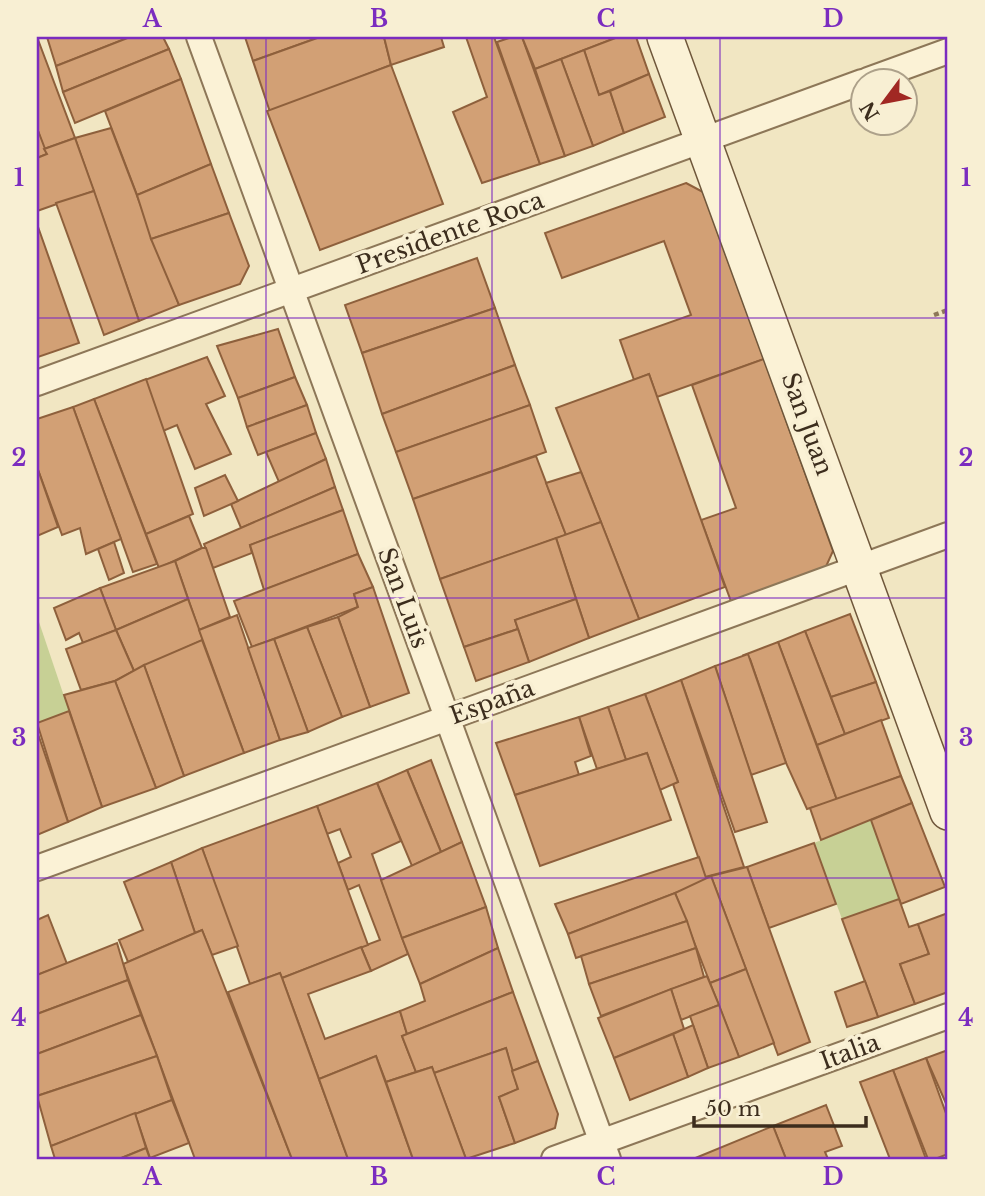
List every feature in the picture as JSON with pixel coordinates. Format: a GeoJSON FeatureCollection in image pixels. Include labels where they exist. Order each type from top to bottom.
{"type":"FeatureCollection","features":[{"type":"Feature","properties":{"kind":"main road","name":"San Juan"},"geometry":{"type":"LineString","coordinates":[[665,37],[948,812]]}},
{"type":"Feature","properties":{"kind":"street","name":"San Luis"},"geometry":{"type":"LineString","coordinates":[[199,37],[605,1151]]}},
{"type":"Feature","properties":{"kind":"street"},"geometry":{"type":"LineString","coordinates":[[907,66],[948,51]]}},
{"type":"Feature","properties":{"kind":"street","name":"Presidente Roca"},"geometry":{"type":"LineString","coordinates":[[37,383],[848,88]]}},
{"type":"Feature","properties":{"kind":"street","name":"España"},"geometry":{"type":"LineString","coordinates":[[37,868],[948,536]]}},
{"type":"Feature","properties":{"kind":"street","name":"Italia"},"geometry":{"type":"LineString","coordinates":[[554,1159],[605,1151],[948,1016]]}},
{"type":"Feature","properties":{"kind":"path"},"geometry":{"type":"LineString","coordinates":[[934,316],[948,310]]}},
{"type":"Feature","properties":{"kind":"green space"},"geometry":{"type":"Polygon","coordinates":[[[37,616],[69,711],[37,723],[37,616]]]}},
{"type":"Feature","properties":{"kind":"green space"},"geometry":{"type":"Polygon","coordinates":[[[871,820],[899,899],[842,919],[814,843],[871,820]]]}},
{"type":"Feature","properties":{"kind":"building"},"geometry":{"type":"Polygon","coordinates":[[[37,37],[75,138],[44,149],[37,128],[37,37]]]}},
{"type":"Feature","properties":{"kind":"building"},"geometry":{"type":"Polygon","coordinates":[[[47,37],[130,37],[56,66],[47,37]]]}},
{"type":"Feature","properties":{"kind":"building"},"geometry":{"type":"Polygon","coordinates":[[[130,37],[163,37],[169,49],[63,92],[56,66],[130,37]]]}},
{"type":"Feature","properties":{"kind":"building"},"geometry":{"type":"Polygon","coordinates":[[[245,37],[320,37],[253,61],[245,37]]]}},
{"type":"Feature","properties":{"kind":"building"},"geometry":{"type":"Polygon","coordinates":[[[320,37],[384,37],[391,65],[270,112],[253,61],[320,37]]]}},
{"type":"Feature","properties":{"kind":"building"},"geometry":{"type":"Polygon","coordinates":[[[384,37],[441,37],[444,47],[391,65],[384,37]]]}},
{"type":"Feature","properties":{"kind":"building"},"geometry":{"type":"Polygon","coordinates":[[[466,37],[494,37],[540,164],[482,183],[453,112],[487,97],[466,37]]]}},
{"type":"Feature","properties":{"kind":"building"},"geometry":{"type":"Polygon","coordinates":[[[522,37],[565,156],[540,164],[497,42],[522,37]]]}},
{"type":"Feature","properties":{"kind":"building"},"geometry":{"type":"Polygon","coordinates":[[[522,37],[618,37],[535,69],[522,37]]]}},
{"type":"Feature","properties":{"kind":"building"},"geometry":{"type":"Polygon","coordinates":[[[618,37],[636,37],[649,74],[599,95],[584,50],[618,37]]]}},
{"type":"Feature","properties":{"kind":"building"},"geometry":{"type":"Polygon","coordinates":[[[169,49],[181,79],[75,123],[63,92],[169,49]]]}},
{"type":"Feature","properties":{"kind":"building"},"geometry":{"type":"Polygon","coordinates":[[[584,50],[599,95],[610,91],[624,133],[593,146],[561,59],[584,50]]]}},
{"type":"Feature","properties":{"kind":"building"},"geometry":{"type":"Polygon","coordinates":[[[561,59],[593,146],[565,156],[535,69],[561,59]]]}},
{"type":"Feature","properties":{"kind":"building"},"geometry":{"type":"Polygon","coordinates":[[[391,65],[443,204],[320,250],[267,111],[391,65]]]}},
{"type":"Feature","properties":{"kind":"building"},"geometry":{"type":"Polygon","coordinates":[[[649,74],[665,117],[624,133],[610,91],[649,74]]]}},
{"type":"Feature","properties":{"kind":"building"},"geometry":{"type":"Polygon","coordinates":[[[181,79],[211,164],[137,195],[105,111],[181,79]]]}},
{"type":"Feature","properties":{"kind":"building"},"geometry":{"type":"Polygon","coordinates":[[[37,128],[47,154],[37,158],[37,128]]]}},
{"type":"Feature","properties":{"kind":"building"},"geometry":{"type":"Polygon","coordinates":[[[111,128],[179,305],[139,321],[75,138],[111,128]]]}},
{"type":"Feature","properties":{"kind":"building"},"geometry":{"type":"Polygon","coordinates":[[[75,138],[94,191],[37,211],[37,158],[47,154],[44,149],[75,138]]]}},
{"type":"Feature","properties":{"kind":"building"},"geometry":{"type":"Polygon","coordinates":[[[211,164],[229,213],[151,239],[137,195],[211,164]]]}},
{"type":"Feature","properties":{"kind":"building"},"geometry":{"type":"Polygon","coordinates":[[[686,183],[703,192],[764,359],[657,397],[649,374],[634,380],[620,340],[691,315],[664,241],[562,278],[545,233],[686,183]]]}},
{"type":"Feature","properties":{"kind":"building"},"geometry":{"type":"Polygon","coordinates":[[[94,191],[139,321],[104,335],[56,203],[94,191]]]}},
{"type":"Feature","properties":{"kind":"building"},"geometry":{"type":"Polygon","coordinates":[[[229,213],[249,266],[240,284],[179,305],[151,239],[229,213]]]}},
{"type":"Feature","properties":{"kind":"building"},"geometry":{"type":"Polygon","coordinates":[[[37,224],[79,343],[38,357],[37,353],[37,224]]]}},
{"type":"Feature","properties":{"kind":"building"},"geometry":{"type":"Polygon","coordinates":[[[477,258],[495,308],[362,353],[345,305],[477,258]]]}},
{"type":"Feature","properties":{"kind":"building"},"geometry":{"type":"Polygon","coordinates":[[[495,308],[515,365],[382,414],[362,353],[495,308]]]}},
{"type":"Feature","properties":{"kind":"building"},"geometry":{"type":"Polygon","coordinates":[[[278,329],[295,377],[238,398],[217,346],[278,329]]]}},
{"type":"Feature","properties":{"kind":"building"},"geometry":{"type":"Polygon","coordinates":[[[207,357],[225,396],[206,404],[231,454],[195,469],[177,425],[163,431],[142,381],[207,357]]]}},
{"type":"Feature","properties":{"kind":"building"},"geometry":{"type":"Polygon","coordinates":[[[764,359],[833,551],[824,571],[732,604],[701,520],[736,508],[692,385],[764,359]]]}},
{"type":"Feature","properties":{"kind":"building"},"geometry":{"type":"Polygon","coordinates":[[[515,365],[530,405],[396,452],[382,414],[515,365]]]}},
{"type":"Feature","properties":{"kind":"building"},"geometry":{"type":"Polygon","coordinates":[[[649,374],[725,587],[639,619],[556,408],[649,374]]]}},
{"type":"Feature","properties":{"kind":"building"},"geometry":{"type":"Polygon","coordinates":[[[295,377],[307,405],[247,427],[238,398],[295,377]]]}},
{"type":"Feature","properties":{"kind":"building"},"geometry":{"type":"Polygon","coordinates":[[[146,379],[193,514],[146,534],[94,399],[146,379]]]}},
{"type":"Feature","properties":{"kind":"building"},"geometry":{"type":"Polygon","coordinates":[[[94,399],[157,564],[133,572],[73,407],[94,399]]]}},
{"type":"Feature","properties":{"kind":"building"},"geometry":{"type":"Polygon","coordinates":[[[307,405],[316,433],[258,455],[247,427],[307,405]]]}},
{"type":"Feature","properties":{"kind":"building"},"geometry":{"type":"Polygon","coordinates":[[[530,405],[546,452],[413,499],[396,452],[530,405]]]}},
{"type":"Feature","properties":{"kind":"building"},"geometry":{"type":"Polygon","coordinates":[[[73,407],[121,539],[86,554],[80,528],[62,535],[37,467],[37,419],[73,407]]]}},
{"type":"Feature","properties":{"kind":"building"},"geometry":{"type":"Polygon","coordinates":[[[316,433],[326,459],[279,482],[266,452],[316,433]]]}},
{"type":"Feature","properties":{"kind":"building"},"geometry":{"type":"Polygon","coordinates":[[[536,456],[566,535],[440,579],[413,499],[536,456]]]}},
{"type":"Feature","properties":{"kind":"building"},"geometry":{"type":"Polygon","coordinates":[[[326,459],[335,487],[241,528],[231,504],[326,459]]]}},
{"type":"Feature","properties":{"kind":"building"},"geometry":{"type":"Polygon","coordinates":[[[37,467],[58,527],[37,536],[37,467]]]}},
{"type":"Feature","properties":{"kind":"building"},"geometry":{"type":"Polygon","coordinates":[[[581,472],[601,522],[566,535],[546,483],[581,472]]]}},
{"type":"Feature","properties":{"kind":"building"},"geometry":{"type":"Polygon","coordinates":[[[225,475],[238,501],[204,516],[195,488],[225,475]]]}},
{"type":"Feature","properties":{"kind":"building"},"geometry":{"type":"Polygon","coordinates":[[[335,487],[343,510],[250,545],[252,553],[213,568],[204,544],[335,487]]]}},
{"type":"Feature","properties":{"kind":"building"},"geometry":{"type":"Polygon","coordinates":[[[343,510],[358,554],[264,590],[250,545],[343,510]]]}},
{"type":"Feature","properties":{"kind":"building"},"geometry":{"type":"Polygon","coordinates":[[[189,516],[202,548],[159,568],[146,534],[189,516]]]}},
{"type":"Feature","properties":{"kind":"building"},"geometry":{"type":"Polygon","coordinates":[[[601,522],[639,619],[589,638],[556,538],[601,522]]]}},
{"type":"Feature","properties":{"kind":"building"},"geometry":{"type":"Polygon","coordinates":[[[556,538],[576,599],[515,620],[518,629],[464,647],[440,579],[556,538]]]}},
{"type":"Feature","properties":{"kind":"building"},"geometry":{"type":"Polygon","coordinates":[[[114,542],[124,573],[109,580],[98,549],[114,542]]]}},
{"type":"Feature","properties":{"kind":"building"},"geometry":{"type":"Polygon","coordinates":[[[206,548],[230,617],[199,630],[175,561],[206,548]]]}},
{"type":"Feature","properties":{"kind":"building"},"geometry":{"type":"Polygon","coordinates":[[[358,554],[373,587],[354,594],[358,607],[252,647],[234,601],[358,554]]]}},
{"type":"Feature","properties":{"kind":"building"},"geometry":{"type":"Polygon","coordinates":[[[175,561],[188,599],[116,630],[100,588],[175,561]]]}},
{"type":"Feature","properties":{"kind":"building"},"geometry":{"type":"Polygon","coordinates":[[[373,587],[409,693],[370,707],[338,617],[358,607],[354,594],[373,587]]]}},
{"type":"Feature","properties":{"kind":"building"},"geometry":{"type":"Polygon","coordinates":[[[100,588],[116,630],[83,643],[79,633],[66,640],[54,608],[100,588]]]}},
{"type":"Feature","properties":{"kind":"building"},"geometry":{"type":"Polygon","coordinates":[[[188,599],[203,640],[134,671],[116,630],[188,599]]]}},
{"type":"Feature","properties":{"kind":"building"},"geometry":{"type":"Polygon","coordinates":[[[576,599],[589,638],[529,662],[515,620],[576,599]]]}},
{"type":"Feature","properties":{"kind":"building"},"geometry":{"type":"Polygon","coordinates":[[[850,614],[876,682],[831,697],[805,631],[850,614]]]}},
{"type":"Feature","properties":{"kind":"building"},"geometry":{"type":"Polygon","coordinates":[[[237,615],[280,740],[244,753],[199,630],[237,615]]]}},
{"type":"Feature","properties":{"kind":"building"},"geometry":{"type":"Polygon","coordinates":[[[338,617],[370,707],[342,717],[307,627],[338,617]]]}},
{"type":"Feature","properties":{"kind":"building"},"geometry":{"type":"Polygon","coordinates":[[[307,627],[342,717],[308,732],[274,639],[307,627]]]}},
{"type":"Feature","properties":{"kind":"building"},"geometry":{"type":"Polygon","coordinates":[[[518,629],[529,662],[476,681],[464,647],[518,629]]]}},
{"type":"Feature","properties":{"kind":"building"},"geometry":{"type":"Polygon","coordinates":[[[116,630],[134,671],[115,681],[81,690],[66,649],[116,630]]]}},
{"type":"Feature","properties":{"kind":"building"},"geometry":{"type":"Polygon","coordinates":[[[805,631],[845,734],[817,745],[778,642],[805,631]]]}},
{"type":"Feature","properties":{"kind":"building"},"geometry":{"type":"Polygon","coordinates":[[[274,639],[308,732],[280,740],[248,648],[274,639]]]}},
{"type":"Feature","properties":{"kind":"building"},"geometry":{"type":"Polygon","coordinates":[[[202,640],[244,753],[184,776],[144,665],[202,640]]]}},
{"type":"Feature","properties":{"kind":"building"},"geometry":{"type":"Polygon","coordinates":[[[778,642],[837,800],[807,809],[786,763],[750,659],[744,655],[778,642]]]}},
{"type":"Feature","properties":{"kind":"building"},"geometry":{"type":"Polygon","coordinates":[[[748,654],[786,763],[751,775],[715,666],[748,654]]]}},
{"type":"Feature","properties":{"kind":"building"},"geometry":{"type":"Polygon","coordinates":[[[144,665],[184,776],[156,788],[115,681],[144,665]]]}},
{"type":"Feature","properties":{"kind":"building"},"geometry":{"type":"Polygon","coordinates":[[[715,666],[767,822],[735,832],[681,680],[715,666]]]}},
{"type":"Feature","properties":{"kind":"building"},"geometry":{"type":"Polygon","coordinates":[[[681,680],[744,867],[705,877],[673,784],[678,782],[645,694],[681,680]]]}},
{"type":"Feature","properties":{"kind":"building"},"geometry":{"type":"Polygon","coordinates":[[[115,681],[156,788],[102,807],[64,695],[115,681]]]}},
{"type":"Feature","properties":{"kind":"building"},"geometry":{"type":"Polygon","coordinates":[[[876,682],[889,718],[845,734],[831,697],[876,682]]]}},
{"type":"Feature","properties":{"kind":"building"},"geometry":{"type":"Polygon","coordinates":[[[645,694],[678,782],[660,790],[647,753],[626,760],[608,707],[645,694]]]}},
{"type":"Feature","properties":{"kind":"building"},"geometry":{"type":"Polygon","coordinates":[[[608,707],[626,760],[597,769],[579,717],[608,707]]]}},
{"type":"Feature","properties":{"kind":"building"},"geometry":{"type":"Polygon","coordinates":[[[69,711],[102,807],[68,822],[37,723],[69,711]]]}},
{"type":"Feature","properties":{"kind":"building"},"geometry":{"type":"Polygon","coordinates":[[[579,717],[591,756],[575,762],[579,775],[515,795],[496,743],[579,717]]]}},
{"type":"Feature","properties":{"kind":"building"},"geometry":{"type":"Polygon","coordinates":[[[881,720],[901,776],[837,800],[817,745],[881,720]]]}},
{"type":"Feature","properties":{"kind":"building"},"geometry":{"type":"Polygon","coordinates":[[[37,731],[68,822],[37,835],[37,731]]]}},
{"type":"Feature","properties":{"kind":"building"},"geometry":{"type":"Polygon","coordinates":[[[647,753],[671,820],[540,866],[515,795],[647,753]]]}},
{"type":"Feature","properties":{"kind":"building"},"geometry":{"type":"Polygon","coordinates":[[[431,760],[462,842],[441,852],[407,770],[431,760]]]}},
{"type":"Feature","properties":{"kind":"building"},"geometry":{"type":"Polygon","coordinates":[[[407,770],[441,852],[412,866],[377,783],[407,770]]]}},
{"type":"Feature","properties":{"kind":"building"},"geometry":{"type":"Polygon","coordinates":[[[901,776],[912,803],[821,840],[810,808],[901,776]]]}},
{"type":"Feature","properties":{"kind":"building"},"geometry":{"type":"Polygon","coordinates":[[[377,783],[401,841],[372,854],[408,954],[371,971],[361,947],[380,940],[359,885],[348,890],[338,863],[351,857],[340,829],[327,834],[317,806],[377,783]]]}},
{"type":"Feature","properties":{"kind":"building"},"geometry":{"type":"Polygon","coordinates":[[[912,803],[945,887],[901,904],[871,820],[912,803]]]}},
{"type":"Feature","properties":{"kind":"building"},"geometry":{"type":"Polygon","coordinates":[[[317,806],[368,945],[282,978],[280,973],[250,984],[202,848],[317,806]]]}},
{"type":"Feature","properties":{"kind":"building"},"geometry":{"type":"Polygon","coordinates":[[[462,842],[486,907],[402,938],[381,880],[462,842]]]}},
{"type":"Feature","properties":{"kind":"building"},"geometry":{"type":"Polygon","coordinates":[[[814,843],[836,904],[769,928],[747,867],[814,843]]]}},
{"type":"Feature","properties":{"kind":"building"},"geometry":{"type":"Polygon","coordinates":[[[202,848],[238,946],[212,955],[202,930],[195,933],[171,862],[202,848]]]}},
{"type":"Feature","properties":{"kind":"building"},"geometry":{"type":"Polygon","coordinates":[[[699,857],[707,881],[568,934],[555,904],[699,857]]]}},
{"type":"Feature","properties":{"kind":"building"},"geometry":{"type":"Polygon","coordinates":[[[171,862],[195,933],[128,962],[119,940],[143,930],[124,882],[171,862]]]}},
{"type":"Feature","properties":{"kind":"building"},"geometry":{"type":"Polygon","coordinates":[[[747,867],[810,1042],[778,1055],[711,876],[747,867]]]}},
{"type":"Feature","properties":{"kind":"building"},"geometry":{"type":"Polygon","coordinates":[[[711,876],[746,969],[710,983],[675,893],[711,876]]]}},
{"type":"Feature","properties":{"kind":"building"},"geometry":{"type":"Polygon","coordinates":[[[675,893],[687,921],[576,958],[568,934],[675,893]]]}},
{"type":"Feature","properties":{"kind":"building"},"geometry":{"type":"Polygon","coordinates":[[[899,899],[909,927],[918,924],[929,954],[900,964],[915,1004],[878,1017],[842,919],[899,899]]]}},
{"type":"Feature","properties":{"kind":"building"},"geometry":{"type":"Polygon","coordinates":[[[486,907],[498,948],[420,984],[402,938],[486,907]]]}},
{"type":"Feature","properties":{"kind":"building"},"geometry":{"type":"Polygon","coordinates":[[[948,913],[948,992],[915,1004],[900,964],[929,954],[918,924],[948,913]]]}},
{"type":"Feature","properties":{"kind":"building"},"geometry":{"type":"Polygon","coordinates":[[[48,915],[67,964],[37,975],[37,920],[48,915]]]}},
{"type":"Feature","properties":{"kind":"building"},"geometry":{"type":"Polygon","coordinates":[[[687,921],[696,948],[589,984],[581,956],[687,921]]]}},
{"type":"Feature","properties":{"kind":"building"},"geometry":{"type":"Polygon","coordinates":[[[202,930],[292,1159],[195,1159],[123,964],[202,930]]]}},
{"type":"Feature","properties":{"kind":"building"},"geometry":{"type":"Polygon","coordinates":[[[117,943],[128,980],[37,1014],[37,975],[117,943]]]}},
{"type":"Feature","properties":{"kind":"building"},"geometry":{"type":"Polygon","coordinates":[[[361,947],[371,971],[308,994],[325,1039],[400,1011],[407,1034],[402,1036],[416,1072],[386,1082],[376,1056],[319,1079],[282,978],[361,947]]]}},
{"type":"Feature","properties":{"kind":"building"},"geometry":{"type":"Polygon","coordinates":[[[498,948],[513,992],[407,1034],[400,1011],[425,1001],[420,984],[498,948]]]}},
{"type":"Feature","properties":{"kind":"building"},"geometry":{"type":"Polygon","coordinates":[[[696,948],[704,977],[601,1016],[589,984],[696,948]]]}},
{"type":"Feature","properties":{"kind":"building"},"geometry":{"type":"Polygon","coordinates":[[[746,969],[774,1043],[739,1057],[710,983],[746,969]]]}},
{"type":"Feature","properties":{"kind":"building"},"geometry":{"type":"Polygon","coordinates":[[[280,973],[348,1159],[292,1159],[228,992],[280,973]]]}},
{"type":"Feature","properties":{"kind":"building"},"geometry":{"type":"Polygon","coordinates":[[[707,976],[719,1005],[681,1020],[671,989],[707,976]]]}},
{"type":"Feature","properties":{"kind":"building"},"geometry":{"type":"Polygon","coordinates":[[[128,980],[141,1015],[37,1054],[37,1014],[128,980]]]}},
{"type":"Feature","properties":{"kind":"building"},"geometry":{"type":"Polygon","coordinates":[[[865,981],[878,1017],[847,1027],[835,992],[865,981]]]}},
{"type":"Feature","properties":{"kind":"building"},"geometry":{"type":"Polygon","coordinates":[[[671,989],[684,1029],[614,1058],[598,1018],[671,989]]]}},
{"type":"Feature","properties":{"kind":"building"},"geometry":{"type":"Polygon","coordinates":[[[513,992],[538,1061],[512,1071],[506,1048],[434,1073],[432,1067],[416,1072],[402,1036],[513,992]]]}},
{"type":"Feature","properties":{"kind":"building"},"geometry":{"type":"Polygon","coordinates":[[[719,1005],[739,1057],[708,1068],[690,1016],[719,1005]]]}},
{"type":"Feature","properties":{"kind":"building"},"geometry":{"type":"Polygon","coordinates":[[[141,1015],[157,1056],[37,1096],[37,1054],[141,1015]]]}},
{"type":"Feature","properties":{"kind":"building"},"geometry":{"type":"Polygon","coordinates":[[[693,1025],[708,1068],[688,1077],[673,1034],[693,1025]]]}},
{"type":"Feature","properties":{"kind":"building"},"geometry":{"type":"Polygon","coordinates":[[[673,1034],[688,1077],[630,1100],[614,1058],[673,1034]]]}},
{"type":"Feature","properties":{"kind":"building"},"geometry":{"type":"Polygon","coordinates":[[[506,1048],[518,1089],[499,1097],[515,1143],[466,1159],[434,1073],[506,1048]]]}},
{"type":"Feature","properties":{"kind":"building"},"geometry":{"type":"Polygon","coordinates":[[[948,1050],[948,1108],[926,1058],[948,1050]]]}},
{"type":"Feature","properties":{"kind":"building"},"geometry":{"type":"Polygon","coordinates":[[[157,1056],[172,1100],[51,1146],[37,1096],[157,1056]]]}},
{"type":"Feature","properties":{"kind":"building"},"geometry":{"type":"Polygon","coordinates":[[[376,1056],[413,1159],[348,1159],[319,1079],[376,1056]]]}},
{"type":"Feature","properties":{"kind":"building"},"geometry":{"type":"Polygon","coordinates":[[[926,1058],[948,1119],[948,1154],[935,1159],[928,1159],[893,1070],[926,1058]]]}},
{"type":"Feature","properties":{"kind":"building"},"geometry":{"type":"Polygon","coordinates":[[[538,1061],[558,1114],[555,1128],[515,1143],[499,1097],[518,1089],[512,1071],[538,1061]]]}},
{"type":"Feature","properties":{"kind":"building"},"geometry":{"type":"Polygon","coordinates":[[[432,1067],[466,1159],[413,1159],[386,1082],[432,1067]]]}},
{"type":"Feature","properties":{"kind":"building"},"geometry":{"type":"Polygon","coordinates":[[[893,1070],[926,1159],[890,1159],[860,1082],[893,1070]]]}},
{"type":"Feature","properties":{"kind":"building"},"geometry":{"type":"Polygon","coordinates":[[[172,1100],[189,1143],[150,1158],[135,1114],[172,1100]]]}},
{"type":"Feature","properties":{"kind":"building"},"geometry":{"type":"Polygon","coordinates":[[[826,1105],[842,1146],[825,1152],[828,1159],[786,1159],[773,1126],[826,1105]]]}},
{"type":"Feature","properties":{"kind":"building"},"geometry":{"type":"Polygon","coordinates":[[[135,1113],[146,1148],[119,1159],[55,1159],[51,1146],[135,1113]]]}},
{"type":"Feature","properties":{"kind":"building"},"geometry":{"type":"Polygon","coordinates":[[[773,1126],[786,1159],[693,1159],[773,1126]]]}},
{"type":"Feature","properties":{"kind":"building"},"geometry":{"type":"Polygon","coordinates":[[[146,1148],[150,1159],[119,1159],[146,1148]]]}}]}
